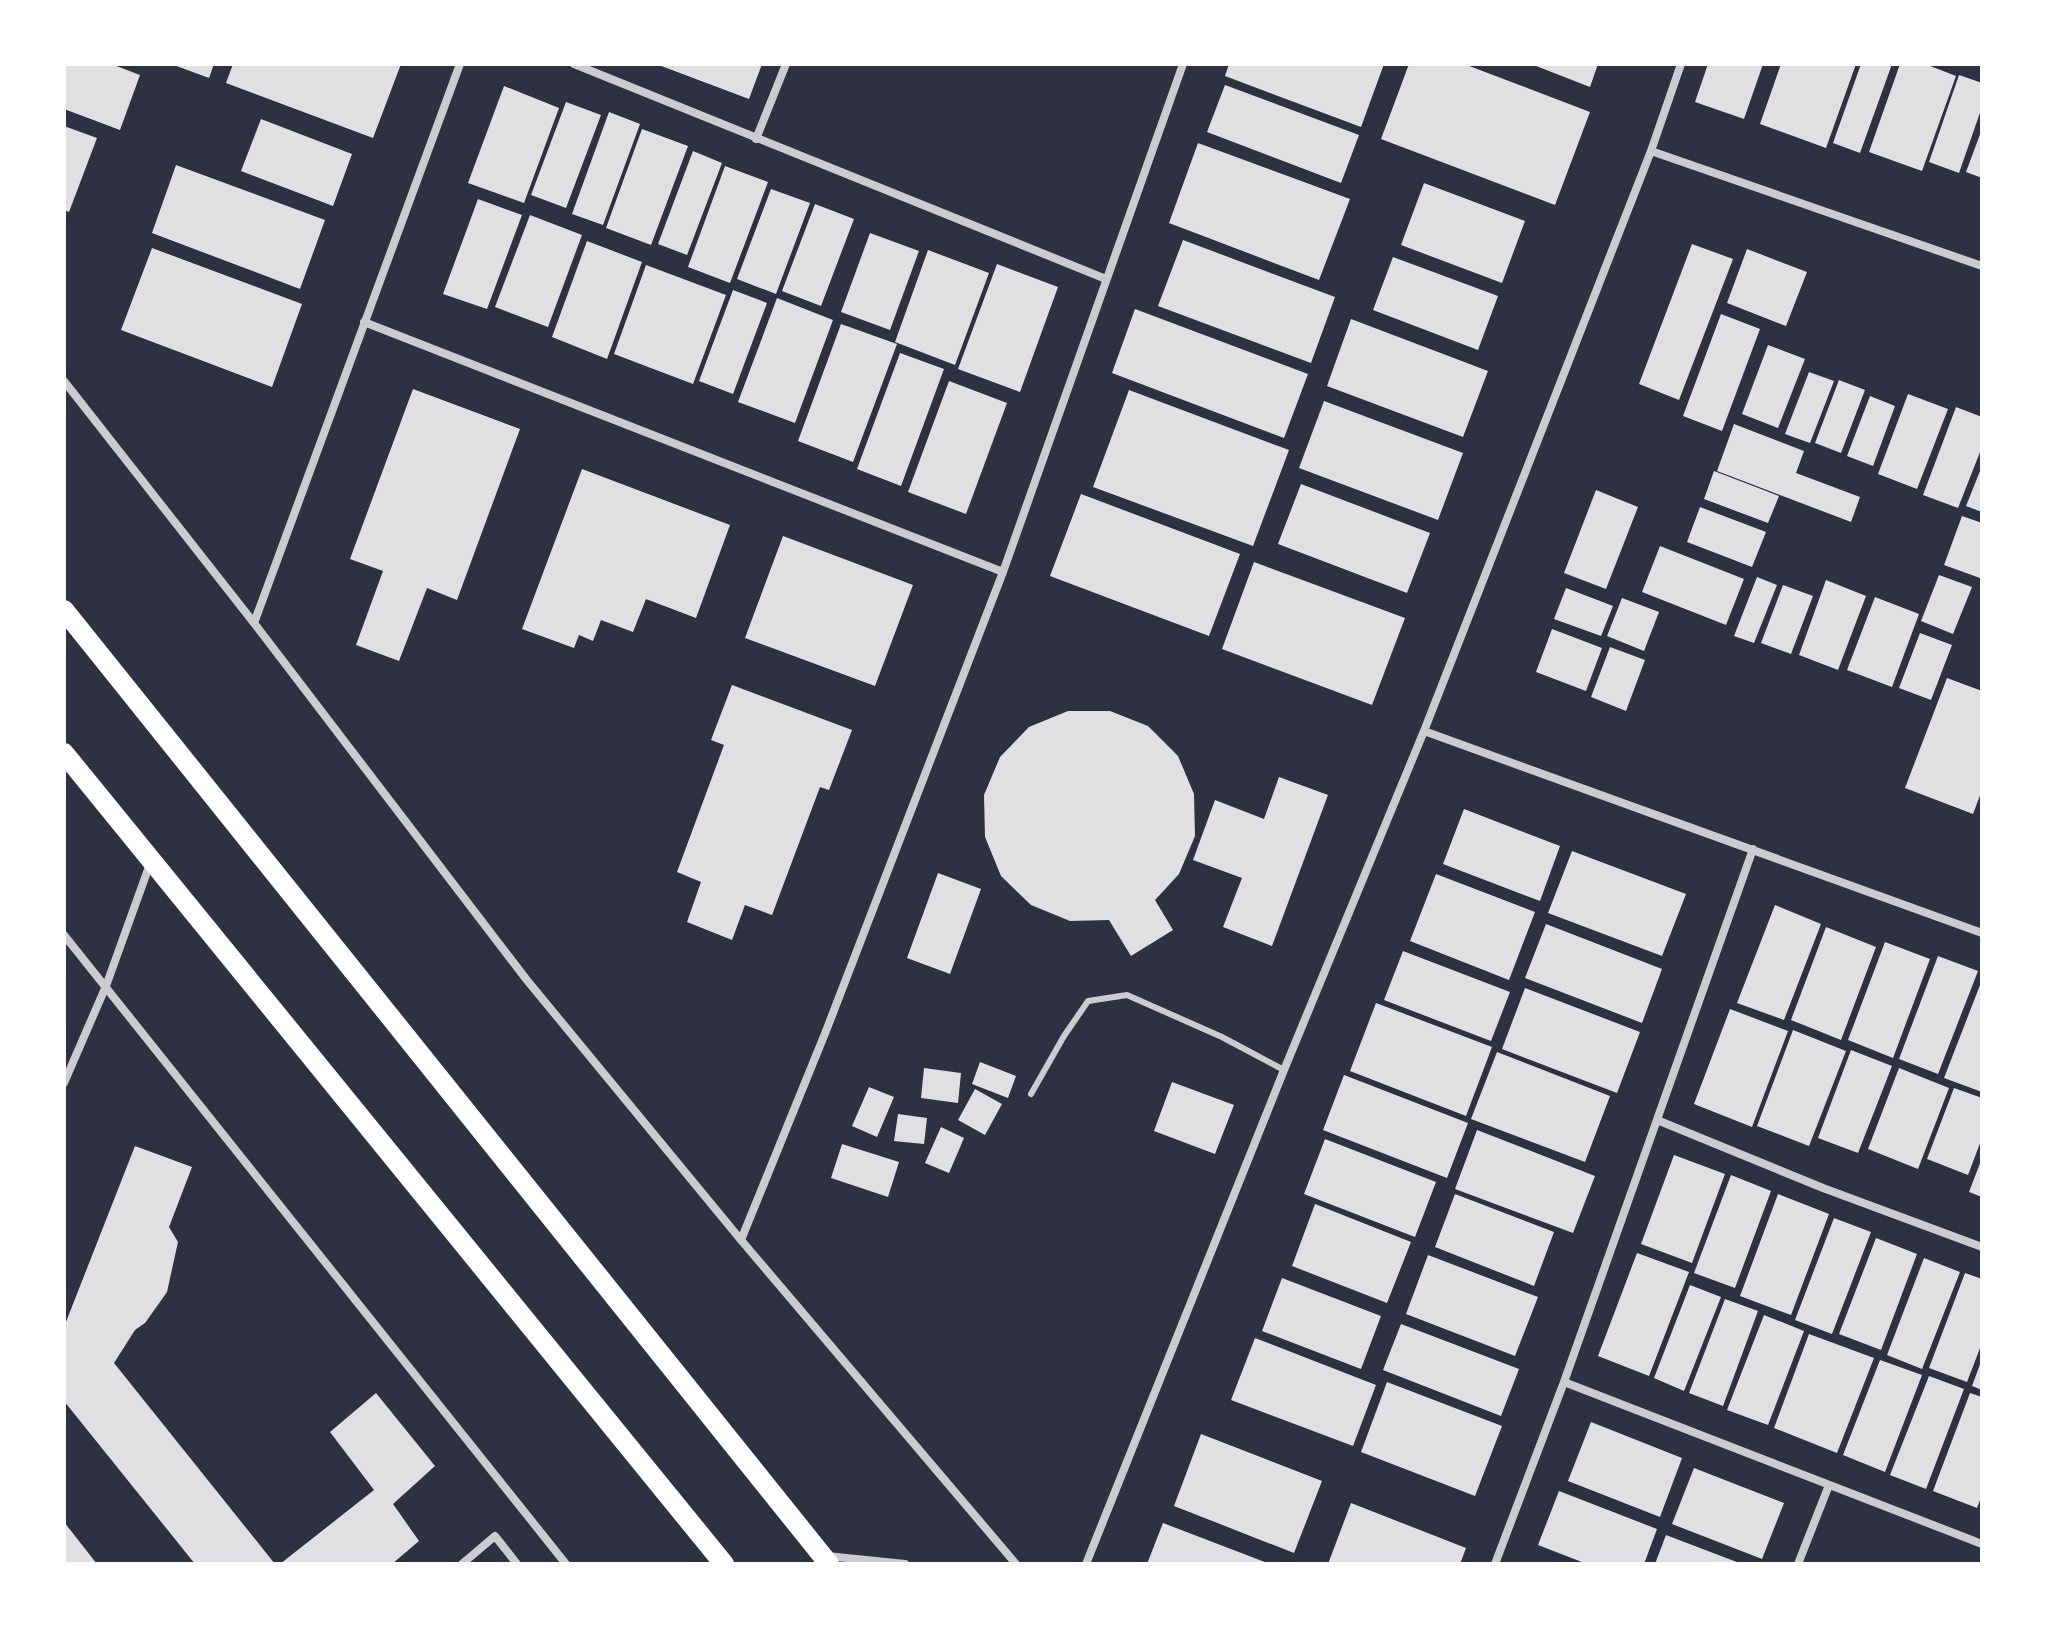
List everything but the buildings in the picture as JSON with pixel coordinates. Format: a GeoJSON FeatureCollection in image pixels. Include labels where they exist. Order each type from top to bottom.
{"type":"FeatureCollection","features":[{"type":"Feature","properties":{"kind":"main road"},"geometry":{"type":"LineString","coordinates":[[64,610],[826,1560]]}},
{"type":"Feature","properties":{"kind":"main road"},"geometry":{"type":"LineString","coordinates":[[64,753],[724,1564]]}},
{"type":"Feature","properties":{"kind":"street"},"geometry":{"type":"LineString","coordinates":[[254,623],[460,64]]}},
{"type":"Feature","properties":{"kind":"street"},"geometry":{"type":"LineString","coordinates":[[574,64],[1106,279]]}},
{"type":"Feature","properties":{"kind":"street"},"geometry":{"type":"LineString","coordinates":[[756,139],[786,64]]}},
{"type":"Feature","properties":{"kind":"street"},"geometry":{"type":"LineString","coordinates":[[741,1240],[826,1031],[1003,572],[1183,64]]}},
{"type":"Feature","properties":{"kind":"street"},"geometry":{"type":"LineString","coordinates":[[1086,1564],[1424,731],[1651,151],[1681,64]]}},
{"type":"Feature","properties":{"kind":"street"},"geometry":{"type":"LineString","coordinates":[[1651,151],[1982,266]]}},
{"type":"Feature","properties":{"kind":"street"},"geometry":{"type":"LineString","coordinates":[[364,322],[1003,572]]}},
{"type":"Feature","properties":{"kind":"street"},"geometry":{"type":"LineString","coordinates":[[64,381],[254,623],[526,979],[741,1240],[1016,1564]]}},
{"type":"Feature","properties":{"kind":"street"},"geometry":{"type":"LineString","coordinates":[[1424,731],[1982,933]]}},
{"type":"Feature","properties":{"kind":"street"},"geometry":{"type":"LineString","coordinates":[[1495,1564],[1564,1382],[1753,849]]}},
{"type":"Feature","properties":{"kind":"street"},"geometry":{"type":"LineString","coordinates":[[64,1083],[106,986],[151,860]]}},
{"type":"Feature","properties":{"kind":"street"},"geometry":{"type":"LineString","coordinates":[[64,935],[566,1564]]}},
{"type":"Feature","properties":{"kind":"street"},"geometry":{"type":"LineString","coordinates":[[1657,1120],[1823,1188],[1982,1247]]}},
{"type":"Feature","properties":{"kind":"street"},"geometry":{"type":"LineString","coordinates":[[1564,1382],[1982,1544]]}},
{"type":"Feature","properties":{"kind":"street"},"geometry":{"type":"LineString","coordinates":[[1798,1564],[1829,1485]]}},
{"type":"Feature","properties":{"kind":"street"},"geometry":{"type":"LineString","coordinates":[[462,1564],[495,1536],[517,1564]]}},
{"type":"Feature","properties":{"kind":"street"},"geometry":{"type":"LineString","coordinates":[[826,1560],[905,1564]]}},
{"type":"Feature","properties":{"kind":"lane"},"geometry":{"type":"LineString","coordinates":[[1031,1094],[1088,1001],[1127,995],[1222,1037],[1284,1070]]}}]}
